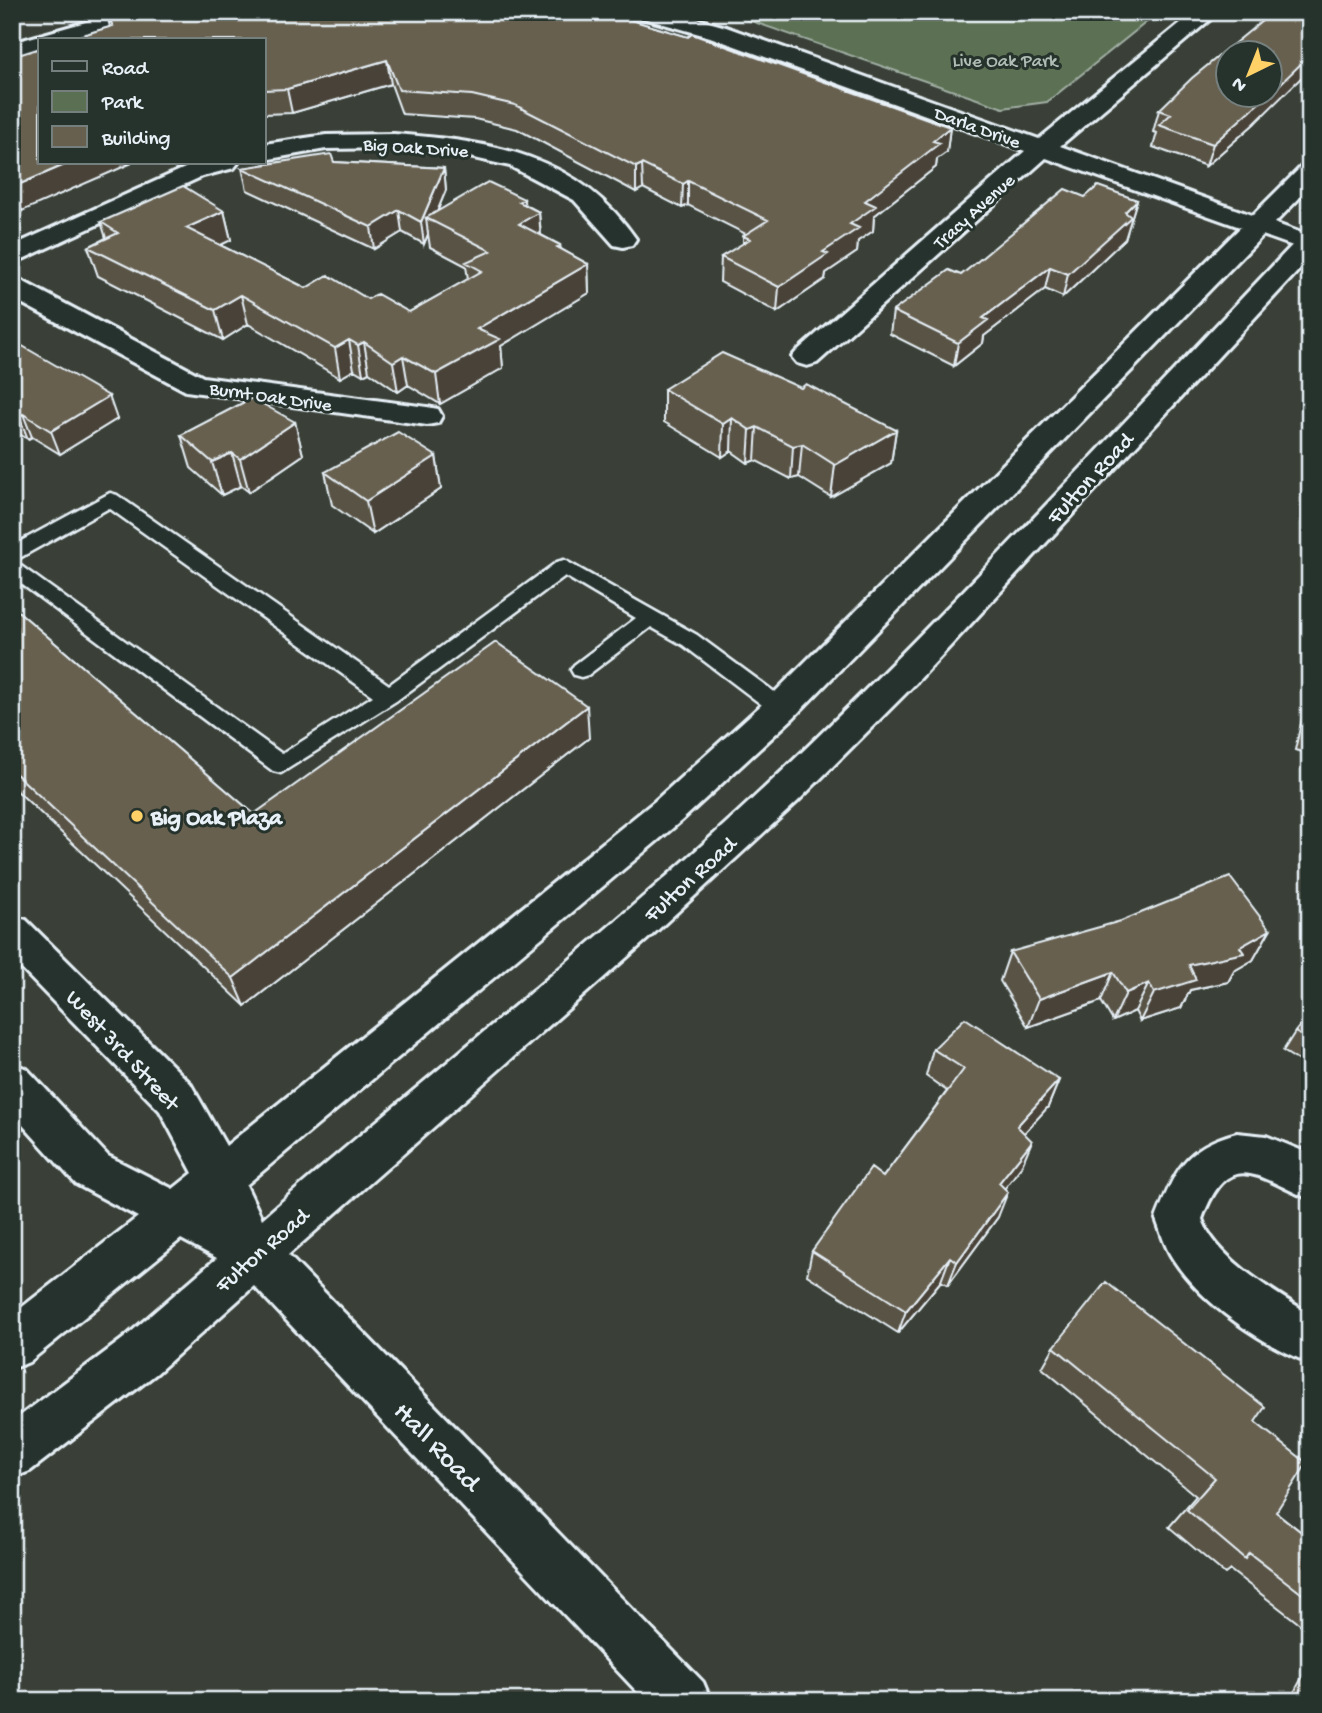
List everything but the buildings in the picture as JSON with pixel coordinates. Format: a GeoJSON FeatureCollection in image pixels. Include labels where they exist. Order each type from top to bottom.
{"type":"FeatureCollection","features":[{"type":"Feature","properties":{"kind":"main road"},"geometry":{"type":"LineString","coordinates":[[48,34],[148,12]]}},
{"type":"Feature","properties":{"kind":"main road","name":"Darla Drive"},"geometry":{"type":"LineString","coordinates":[[646,12],[718,32],[1309,243]]}},
{"type":"Feature","properties":{"kind":"main road","name":"Tracy Avenue"},"geometry":{"type":"LineString","coordinates":[[807,357],[1042,149],[1208,12]]}},
{"type":"Feature","properties":{"kind":"main road"},"geometry":{"type":"LineString","coordinates":[[12,51],[38,39]]}},
{"type":"Feature","properties":{"kind":"main road","name":"Big Oak Drive"},"geometry":{"type":"LineString","coordinates":[[266,152],[326,142],[394,141],[456,146],[518,160],[583,194],[623,239]]}},
{"type":"Feature","properties":{"kind":"main road"},"geometry":{"type":"LineString","coordinates":[[12,256],[194,171],[221,164]]}},
{"type":"Feature","properties":{"kind":"main road"},"geometry":{"type":"LineString","coordinates":[[12,1345],[84,1290],[668,811],[781,708],[1310,172]]}},
{"type":"Feature","properties":{"kind":"main road","name":"Fulton Road"},"geometry":{"type":"LineString","coordinates":[[12,1453],[139,1356],[637,925],[785,791],[904,674],[1309,243]]}},
{"type":"Feature","properties":{"kind":"main road","name":"Burnt Oak Drive"},"geometry":{"type":"LineString","coordinates":[[12,287],[196,385],[427,416]]}},
{"type":"Feature","properties":{"kind":"main road","name":"West 3rd Street"},"geometry":{"type":"LineString","coordinates":[[12,932],[175,1097],[220,1178],[255,1254]]}},
{"type":"Feature","properties":{"kind":"main road"},"geometry":{"type":"LineString","coordinates":[[12,1082],[92,1170],[175,1215]]}},
{"type":"Feature","properties":{"kind":"main road"},"geometry":{"type":"LineString","coordinates":[[1310,1178],[1294,1168],[1249,1152],[1219,1156],[1196,1179],[1179,1219],[1187,1243],[1224,1282],[1272,1318],[1310,1340]]}},
{"type":"Feature","properties":{"kind":"main road","name":"Hall Road"},"geometry":{"type":"LineString","coordinates":[[175,1215],[255,1254],[684,1701]]}},
{"type":"Feature","properties":{"kind":"lane"},"geometry":{"type":"LineString","coordinates":[[12,555],[110,499],[389,696]]}},
{"type":"Feature","properties":{"kind":"lane"},"geometry":{"type":"LineString","coordinates":[[12,568],[281,765],[389,696],[564,567],[690,640],[781,708]]}},
{"type":"Feature","properties":{"kind":"lane"},"geometry":{"type":"LineString","coordinates":[[582,670],[650,617]]}},
{"type":"Feature","properties":{"kind":"green space","name":"Live Oak Park"},"geometry":{"type":"Polygon","coordinates":[[[725,12],[1159,12],[1047,102],[1003,108],[725,12]]]}},
{"type":"Feature","properties":{"kind":"place","name":"Big Oak Plaza"},"geometry":{"type":"Point","coordinates":[137,816]}}]}
